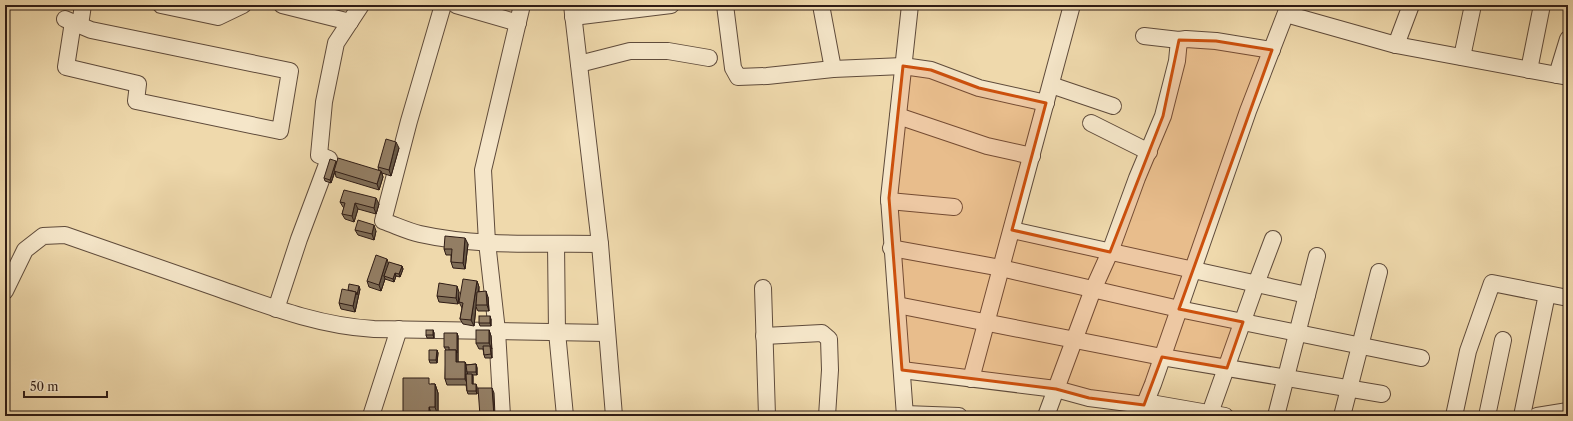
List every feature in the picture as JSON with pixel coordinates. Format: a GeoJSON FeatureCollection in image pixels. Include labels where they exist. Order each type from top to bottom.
{"type":"FeatureCollection","features":[{"type":"Feature","properties":{"kind":"street"},"geometry":{"type":"LineString","coordinates":[[73,22],[91,30],[290,71],[280,131],[136,101],[138,84],[66,67],[73,22],[83,5]]}},
{"type":"Feature","properties":{"kind":"street"},"geometry":{"type":"LineString","coordinates":[[161,5],[218,17],[243,5]]}},
{"type":"Feature","properties":{"kind":"street"},"geometry":{"type":"LineString","coordinates":[[282,5],[350,22]]}},
{"type":"Feature","properties":{"kind":"street"},"geometry":{"type":"LineString","coordinates":[[276,309],[299,239],[329,160],[319,155],[324,102],[336,43],[360,5]]}},
{"type":"Feature","properties":{"kind":"street"},"geometry":{"type":"LineString","coordinates":[[443,5],[409,121],[383,221],[420,234],[487,242],[600,244]]}},
{"type":"Feature","properties":{"kind":"street"},"geometry":{"type":"LineString","coordinates":[[456,5],[518,23]]}},
{"type":"Feature","properties":{"kind":"street"},"geometry":{"type":"LineString","coordinates":[[502,416],[497,331],[487,242],[483,170],[522,5]]}},
{"type":"Feature","properties":{"kind":"street"},"geometry":{"type":"LineString","coordinates":[[614,416],[600,244],[572,11],[671,5]]}},
{"type":"Feature","properties":{"kind":"street"},"geometry":{"type":"LineString","coordinates":[[725,5],[733,68],[738,77],[768,76],[833,69],[903,66],[931,70],[979,88],[1046,103]]}},
{"type":"Feature","properties":{"kind":"street"},"geometry":{"type":"LineString","coordinates":[[821,5],[833,69]]}},
{"type":"Feature","properties":{"kind":"street"},"geometry":{"type":"LineString","coordinates":[[910,5],[889,201],[891,248],[897,304],[905,415],[959,416]]}},
{"type":"Feature","properties":{"kind":"street"},"geometry":{"type":"LineString","coordinates":[[971,379],[1072,5]]}},
{"type":"Feature","properties":{"kind":"street"},"geometry":{"type":"LineString","coordinates":[[1396,45],[1411,5]]}},
{"type":"Feature","properties":{"kind":"street"},"geometry":{"type":"LineString","coordinates":[[1462,57],[1473,5]]}},
{"type":"Feature","properties":{"kind":"street"},"geometry":{"type":"LineString","coordinates":[[1529,70],[1542,5]]}},
{"type":"Feature","properties":{"kind":"street"},"geometry":{"type":"LineString","coordinates":[[1143,408],[1248,111],[1288,9],[1396,45],[1563,76],[1568,39]]}},
{"type":"Feature","properties":{"kind":"street"},"geometry":{"type":"LineString","coordinates":[[1144,36],[1179,40],[1186,38],[1216,41],[1272,50]]}},
{"type":"Feature","properties":{"kind":"street"},"geometry":{"type":"LineString","coordinates":[[1046,416],[1094,288],[1110,252],[1137,178],[1150,152],[1163,116],[1177,61],[1179,40]]}},
{"type":"Feature","properties":{"kind":"street"},"geometry":{"type":"LineString","coordinates":[[579,64],[630,51],[668,51],[709,58]]}},
{"type":"Feature","properties":{"kind":"street"},"geometry":{"type":"LineString","coordinates":[[1050,85],[1113,106]]}},
{"type":"Feature","properties":{"kind":"street"},"geometry":{"type":"LineString","coordinates":[[898,116],[987,146],[1032,156]]}},
{"type":"Feature","properties":{"kind":"street"},"geometry":{"type":"LineString","coordinates":[[1091,123],[1150,152]]}},
{"type":"Feature","properties":{"kind":"street"},"geometry":{"type":"LineString","coordinates":[[889,201],[954,207]]}},
{"type":"Feature","properties":{"kind":"street"},"geometry":{"type":"LineString","coordinates":[[1012,230],[1307,295]]}},
{"type":"Feature","properties":{"kind":"street"},"geometry":{"type":"LineString","coordinates":[[5,291],[25,250],[43,236],[65,235],[276,309],[350,328],[607,333]]}},
{"type":"Feature","properties":{"kind":"street"},"geometry":{"type":"LineString","coordinates":[[902,370],[1056,389],[1088,398],[1143,408],[1214,415],[1227,368],[1273,239]]}},
{"type":"Feature","properties":{"kind":"street"},"geometry":{"type":"LineString","coordinates":[[556,244],[557,332],[565,416]]}},
{"type":"Feature","properties":{"kind":"street"},"geometry":{"type":"LineString","coordinates":[[891,248],[1001,268],[1243,322],[1421,358]]}},
{"type":"Feature","properties":{"kind":"street"},"geometry":{"type":"LineString","coordinates":[[1276,416],[1317,256]]}},
{"type":"Feature","properties":{"kind":"street"},"geometry":{"type":"LineString","coordinates":[[1342,416],[1379,272]]}},
{"type":"Feature","properties":{"kind":"street"},"geometry":{"type":"LineString","coordinates":[[1454,416],[1468,351],[1492,282],[1568,298]]}},
{"type":"Feature","properties":{"kind":"street"},"geometry":{"type":"LineString","coordinates":[[763,288],[767,416]]}},
{"type":"Feature","properties":{"kind":"street"},"geometry":{"type":"LineString","coordinates":[[1522,416],[1547,294]]}},
{"type":"Feature","properties":{"kind":"street"},"geometry":{"type":"LineString","coordinates":[[897,304],[1162,357],[1382,394]]}},
{"type":"Feature","properties":{"kind":"street"},"geometry":{"type":"LineString","coordinates":[[371,416],[399,330]]}},
{"type":"Feature","properties":{"kind":"street"},"geometry":{"type":"LineString","coordinates":[[764,336],[822,333],[829,338],[830,370],[827,416]]}},
{"type":"Feature","properties":{"kind":"street"},"geometry":{"type":"LineString","coordinates":[[1487,416],[1503,340]]}},
{"type":"Feature","properties":{"kind":"street"},"geometry":{"type":"LineString","coordinates":[[1537,416],[1568,411]]}},
{"type":"Feature","properties":{"kind":"highlighted area"},"geometry":{"type":"Polygon","coordinates":[[[1179,40],[1216,41],[1272,50],[1179,309],[1243,322],[1227,368],[1162,357],[1144,405],[1089,398],[1056,389],[902,370],[889,198],[903,66],[931,70],[979,88],[1046,103],[1012,230],[1110,252],[1163,116],[1179,40]]]}},
{"type":"Feature","properties":{"kind":"building"},"geometry":{"type":"Polygon","coordinates":[[[386,139],[396,142],[389,170],[378,167],[386,139]]]}},
{"type":"Feature","properties":{"kind":"building"},"geometry":{"type":"Polygon","coordinates":[[[338,158],[381,171],[377,184],[334,171],[338,158]]]}},
{"type":"Feature","properties":{"kind":"building"},"geometry":{"type":"Polygon","coordinates":[[[330,159],[336,161],[330,180],[324,178],[330,159]]]}},
{"type":"Feature","properties":{"kind":"building"},"geometry":{"type":"Polygon","coordinates":[[[344,190],[376,198],[374,208],[355,203],[352,216],[342,214],[345,203],[340,202],[344,190]]]}},
{"type":"Feature","properties":{"kind":"building"},"geometry":{"type":"Polygon","coordinates":[[[358,220],[374,225],[372,234],[355,230],[358,220]]]}},
{"type":"Feature","properties":{"kind":"building"},"geometry":{"type":"Polygon","coordinates":[[[445,236],[465,238],[463,263],[451,262],[452,249],[444,249],[445,236]]]}},
{"type":"Feature","properties":{"kind":"building"},"geometry":{"type":"Polygon","coordinates":[[[376,255],[387,259],[379,285],[367,281],[376,255]]]}},
{"type":"Feature","properties":{"kind":"building"},"geometry":{"type":"Polygon","coordinates":[[[389,262],[402,266],[399,274],[395,273],[393,279],[384,276],[389,262]]]}},
{"type":"Feature","properties":{"kind":"building"},"geometry":{"type":"Polygon","coordinates":[[[463,279],[477,281],[471,320],[460,319],[463,303],[459,302],[463,279]]]}},
{"type":"Feature","properties":{"kind":"building"},"geometry":{"type":"Polygon","coordinates":[[[439,283],[457,286],[456,298],[437,296],[439,283]]]}},
{"type":"Feature","properties":{"kind":"building"},"geometry":{"type":"Polygon","coordinates":[[[349,284],[359,286],[357,295],[356,292],[348,290],[349,284]]]}},
{"type":"Feature","properties":{"kind":"building"},"geometry":{"type":"Polygon","coordinates":[[[342,289],[356,292],[353,306],[339,303],[342,289]]]}},
{"type":"Feature","properties":{"kind":"building"},"geometry":{"type":"Polygon","coordinates":[[[486,291],[487,305],[476,305],[477,292],[486,291]]]}},
{"type":"Feature","properties":{"kind":"building"},"geometry":{"type":"Polygon","coordinates":[[[479,316],[490,316],[490,323],[479,323],[479,316]]]}},
{"type":"Feature","properties":{"kind":"building"},"geometry":{"type":"Polygon","coordinates":[[[426,330],[433,330],[433,335],[426,335],[426,330]]]}},
{"type":"Feature","properties":{"kind":"building"},"geometry":{"type":"Polygon","coordinates":[[[476,330],[489,330],[489,343],[476,343],[476,330]]]}},
{"type":"Feature","properties":{"kind":"building"},"geometry":{"type":"Polygon","coordinates":[[[444,333],[457,333],[457,353],[456,350],[449,350],[449,347],[444,347],[444,333]]]}},
{"type":"Feature","properties":{"kind":"building"},"geometry":{"type":"Polygon","coordinates":[[[483,346],[490,346],[491,354],[484,355],[483,346]]]}},
{"type":"Feature","properties":{"kind":"building"},"geometry":{"type":"Polygon","coordinates":[[[429,350],[437,350],[436,360],[429,360],[429,350]]]}},
{"type":"Feature","properties":{"kind":"building"},"geometry":{"type":"Polygon","coordinates":[[[445,350],[456,350],[456,362],[465,362],[465,379],[445,379],[445,350]]]}},
{"type":"Feature","properties":{"kind":"building"},"geometry":{"type":"Polygon","coordinates":[[[476,364],[476,372],[467,372],[466,365],[476,364]]]}},
{"type":"Feature","properties":{"kind":"building"},"geometry":{"type":"Polygon","coordinates":[[[466,374],[472,374],[472,384],[476,384],[476,391],[467,391],[466,374]]]}},
{"type":"Feature","properties":{"kind":"building"},"geometry":{"type":"Polygon","coordinates":[[[403,378],[429,378],[429,384],[435,384],[435,407],[429,407],[429,416],[403,416],[403,378]]]}},
{"type":"Feature","properties":{"kind":"building"},"geometry":{"type":"Polygon","coordinates":[[[478,388],[492,388],[494,416],[480,416],[478,388]]]}}]}
